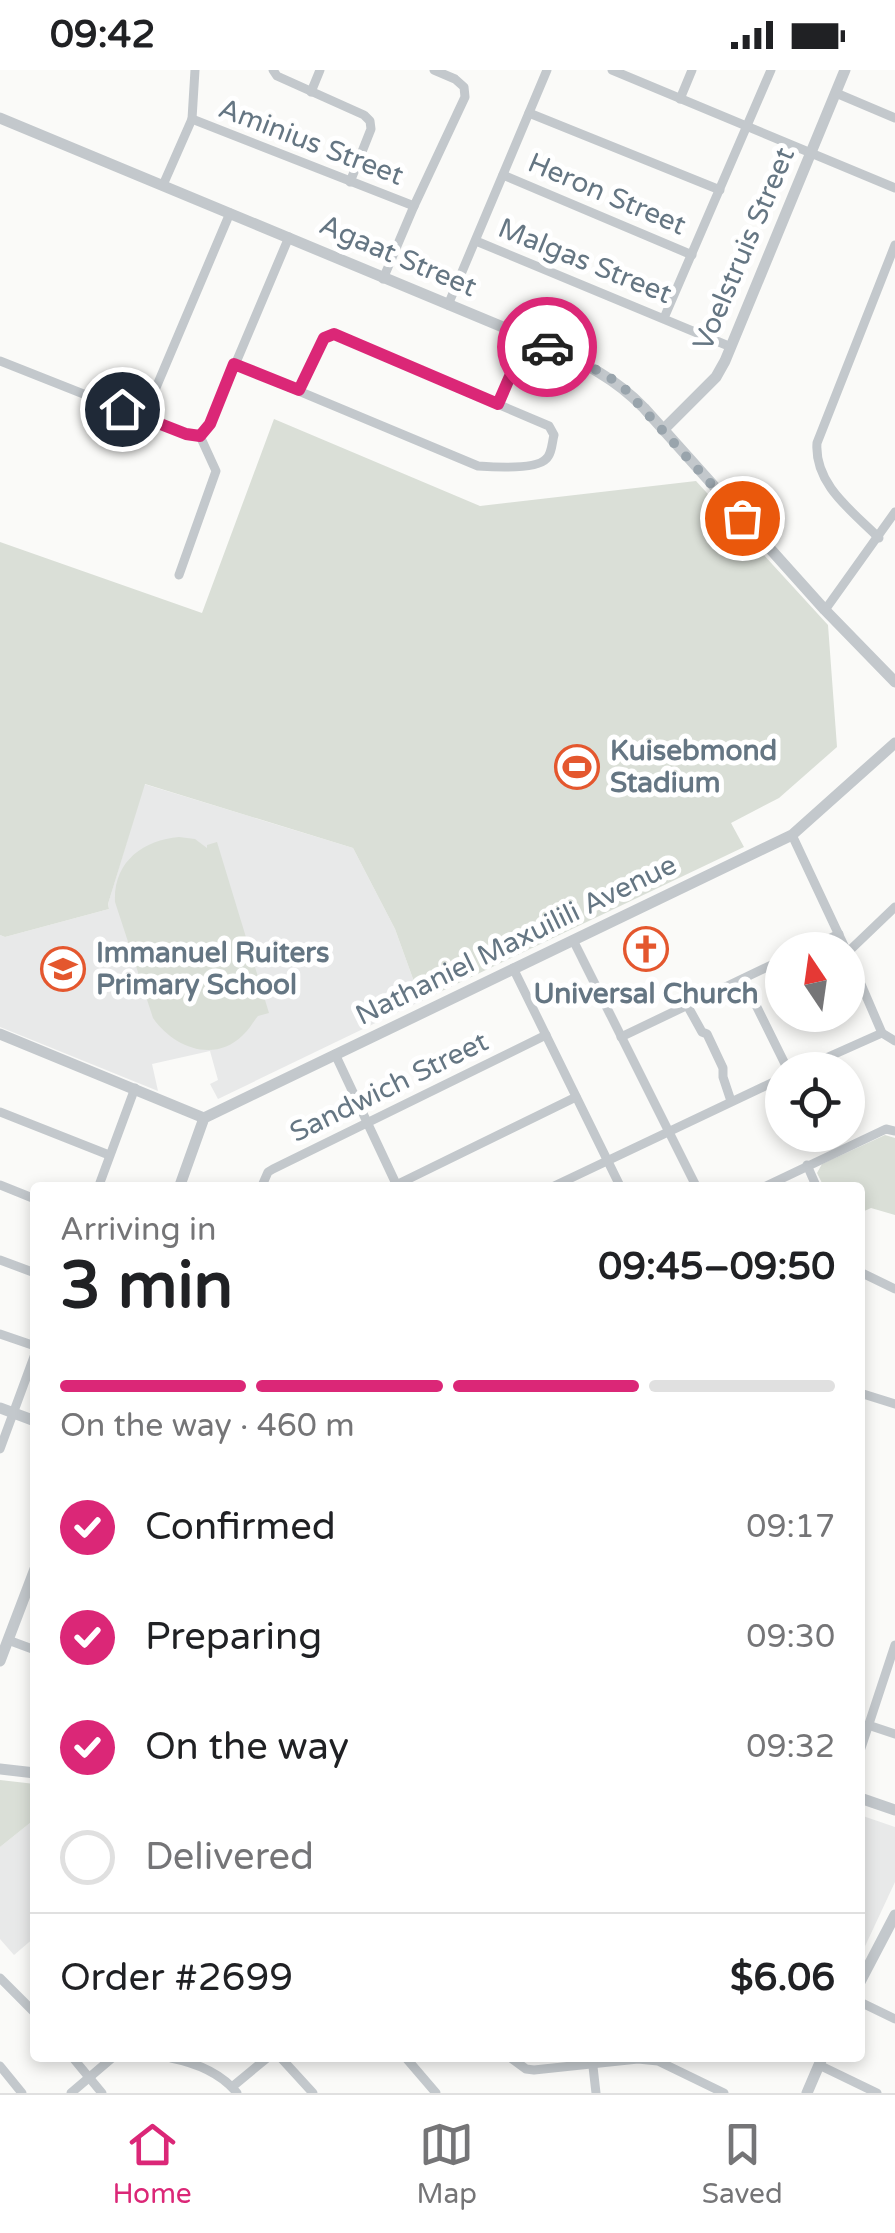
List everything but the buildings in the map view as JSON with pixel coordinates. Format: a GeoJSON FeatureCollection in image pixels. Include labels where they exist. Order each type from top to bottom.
{"type":"FeatureCollection","features":[{"type":"Feature","properties":{"kind":"street"},"geometry":{"type":"LineString","coordinates":[[163,185],[192,119],[195,70]]}},
{"type":"Feature","properties":{"kind":"street"},"geometry":{"type":"LineString","coordinates":[[273,70],[277,76],[364,115],[370,122],[371,129],[350,182]]}},
{"type":"Feature","properties":{"kind":"street"},"geometry":{"type":"LineString","coordinates":[[310,92],[320,70]]}},
{"type":"Feature","properties":{"kind":"street"},"geometry":{"type":"LineString","coordinates":[[383,279],[466,96],[464,87],[455,79],[434,70]]}},
{"type":"Feature","properties":{"kind":"street"},"geometry":{"type":"LineString","coordinates":[[448,306],[546,70]]}},
{"type":"Feature","properties":{"kind":"street"},"geometry":{"type":"LineString","coordinates":[[613,70],[895,188]]}},
{"type":"Feature","properties":{"kind":"street"},"geometry":{"type":"LineString","coordinates":[[680,98],[692,70]]}},
{"type":"Feature","properties":{"kind":"street"},"geometry":{"type":"LineString","coordinates":[[664,318],[771,70]]}},
{"type":"Feature","properties":{"kind":"street","name":"Voelstruis Street"},"geometry":{"type":"LineString","coordinates":[[663,430],[716,377],[845,70]]}},
{"type":"Feature","properties":{"kind":"street"},"geometry":{"type":"LineString","coordinates":[[836,93],[895,118]]}},
{"type":"Feature","properties":{"kind":"street"},"geometry":{"type":"LineString","coordinates":[[529,113],[720,190]]}},
{"type":"Feature","properties":{"kind":"street","name":"Agaat Street"},"geometry":{"type":"LineString","coordinates":[[0,118],[527,337],[605,374],[624,388],[895,682]]}},
{"type":"Feature","properties":{"kind":"street","name":"Aminius Street"},"geometry":{"type":"LineString","coordinates":[[192,119],[414,206]]}},
{"type":"Feature","properties":{"kind":"street","name":"Heron Street"},"geometry":{"type":"LineString","coordinates":[[504,175],[692,255]]}},
{"type":"Feature","properties":{"kind":"street"},"geometry":{"type":"LineString","coordinates":[[144,416],[230,213]]}},
{"type":"Feature","properties":{"kind":"street"},"geometry":{"type":"LineString","coordinates":[[200,436],[210,424],[289,237]]}},
{"type":"Feature","properties":{"kind":"street","name":"Malgas Street"},"geometry":{"type":"LineString","coordinates":[[476,241],[731,347]]}},
{"type":"Feature","properties":{"kind":"street"},"geometry":{"type":"LineString","coordinates":[[878,538],[822,477],[816,443],[895,245]]}},
{"type":"Feature","properties":{"kind":"street"},"geometry":{"type":"LineString","coordinates":[[234,364],[478,466],[515,466],[549,457],[553,430],[549,426],[334,334],[324,338],[299,390]]}},
{"type":"Feature","properties":{"kind":"street"},"geometry":{"type":"LineString","coordinates":[[498,404],[527,337]]}},
{"type":"Feature","properties":{"kind":"street"},"geometry":{"type":"LineString","coordinates":[[0,360],[101,402],[200,436]]}},
{"type":"Feature","properties":{"kind":"street"},"geometry":{"type":"LineString","coordinates":[[180,574],[216,472],[200,436]]}},
{"type":"Feature","properties":{"kind":"street"},"geometry":{"type":"LineString","coordinates":[[825,610],[895,512]]}},
{"type":"Feature","properties":{"kind":"street","name":"Nathaniel Maxuilili Avenue"},"geometry":{"type":"LineString","coordinates":[[204,1118],[792,834],[895,744]]}},
{"type":"Feature","properties":{"kind":"street"},"geometry":{"type":"LineString","coordinates":[[792,834],[837,932]]}},
{"type":"Feature","properties":{"kind":"street"},"geometry":{"type":"LineString","coordinates":[[865,935],[895,907]]}},
{"type":"Feature","properties":{"kind":"street"},"geometry":{"type":"LineString","coordinates":[[573,940],[694,1182]]}},
{"type":"Feature","properties":{"kind":"street"},"geometry":{"type":"LineString","coordinates":[[513,968],[618,1182]]}},
{"type":"Feature","properties":{"kind":"street"},"geometry":{"type":"LineString","coordinates":[[622,1037],[765,968]]}},
{"type":"Feature","properties":{"kind":"street"},"geometry":{"type":"LineString","coordinates":[[743,979],[779,1052]]}},
{"type":"Feature","properties":{"kind":"street"},"geometry":{"type":"LineString","coordinates":[[865,994],[882,1033],[895,1041]]}},
{"type":"Feature","properties":{"kind":"street"},"geometry":{"type":"LineString","coordinates":[[687,1005],[724,1068],[723,1077],[732,1101]]}},
{"type":"Feature","properties":{"kind":"street"},"geometry":{"type":"LineString","coordinates":[[840,1052],[882,1033]]}},
{"type":"Feature","properties":{"kind":"street"},"geometry":{"type":"LineString","coordinates":[[0,1034],[204,1118],[181,1182]]}},
{"type":"Feature","properties":{"kind":"street","name":"Sandwich Street"},"geometry":{"type":"LineString","coordinates":[[264,1182],[273,1168],[546,1035]]}},
{"type":"Feature","properties":{"kind":"street"},"geometry":{"type":"LineString","coordinates":[[335,1054],[393,1182]]}},
{"type":"Feature","properties":{"kind":"street"},"geometry":{"type":"LineString","coordinates":[[562,1182],[765,1086]]}},
{"type":"Feature","properties":{"kind":"street"},"geometry":{"type":"LineString","coordinates":[[100,1182],[135,1088]]}},
{"type":"Feature","properties":{"kind":"street"},"geometry":{"type":"LineString","coordinates":[[403,1182],[576,1097]]}},
{"type":"Feature","properties":{"kind":"street"},"geometry":{"type":"LineString","coordinates":[[0,1112],[110,1156]]}},
{"type":"Feature","properties":{"kind":"street"},"geometry":{"type":"LineString","coordinates":[[774,1182],[886,1128],[895,1131]]}},
{"type":"Feature","properties":{"kind":"street"},"geometry":{"type":"LineString","coordinates":[[807,1165],[815,1182]]}},
{"type":"Feature","properties":{"kind":"street"},"geometry":{"type":"LineString","coordinates":[[0,1185],[30,1197]]}},
{"type":"Feature","properties":{"kind":"street"},"geometry":{"type":"LineString","coordinates":[[0,1260],[30,1271]]}},
{"type":"Feature","properties":{"kind":"street"},"geometry":{"type":"LineString","coordinates":[[865,1274],[895,1289]]}},
{"type":"Feature","properties":{"kind":"street"},"geometry":{"type":"LineString","coordinates":[[0,1334],[30,1344]]}},
{"type":"Feature","properties":{"kind":"street"},"geometry":{"type":"LineString","coordinates":[[0,1448],[30,1368]]}},
{"type":"Feature","properties":{"kind":"street"},"geometry":{"type":"LineString","coordinates":[[865,1393],[894,1400]]}},
{"type":"Feature","properties":{"kind":"street"},"geometry":{"type":"LineString","coordinates":[[0,1408],[30,1420]]}},
{"type":"Feature","properties":{"kind":"street"},"geometry":{"type":"LineString","coordinates":[[0,1661],[30,1582]]}},
{"type":"Feature","properties":{"kind":"street"},"geometry":{"type":"LineString","coordinates":[[8,1640],[30,1648]]}},
{"type":"Feature","properties":{"kind":"street"},"geometry":{"type":"LineString","coordinates":[[865,1735],[895,1645]]}},
{"type":"Feature","properties":{"kind":"street"},"geometry":{"type":"LineString","coordinates":[[868,1725],[895,1734]]}},
{"type":"Feature","properties":{"kind":"street"},"geometry":{"type":"LineString","coordinates":[[0,1769],[30,1772]]}},
{"type":"Feature","properties":{"kind":"street"},"geometry":{"type":"LineString","coordinates":[[865,1800],[895,1810]]}},
{"type":"Feature","properties":{"kind":"street"},"geometry":{"type":"LineString","coordinates":[[865,1974],[891,1932],[895,1914]]}},
{"type":"Feature","properties":{"kind":"street"},"geometry":{"type":"LineString","coordinates":[[0,1978],[30,2008]]}},
{"type":"Feature","properties":{"kind":"street"},"geometry":{"type":"LineString","coordinates":[[865,2004],[895,2019]]}},
{"type":"Feature","properties":{"kind":"street"},"geometry":{"type":"LineString","coordinates":[[76,2062],[102,2093]]}},
{"type":"Feature","properties":{"kind":"street"},"geometry":{"type":"LineString","coordinates":[[72,2093],[108,2062]]}},
{"type":"Feature","properties":{"kind":"street"},"geometry":{"type":"LineString","coordinates":[[192,2062],[235,2090],[263,2062]]}},
{"type":"Feature","properties":{"kind":"street"},"geometry":{"type":"LineString","coordinates":[[285,2062],[313,2093]]}},
{"type":"Feature","properties":{"kind":"street"},"geometry":{"type":"LineString","coordinates":[[409,2062],[436,2093]]}},
{"type":"Feature","properties":{"kind":"street"},"geometry":{"type":"LineString","coordinates":[[516,2062],[534,2070],[586,2062]]}},
{"type":"Feature","properties":{"kind":"street"},"geometry":{"type":"LineString","coordinates":[[592,2062],[596,2093]]}},
{"type":"Feature","properties":{"kind":"street"},"geometry":{"type":"LineString","coordinates":[[662,2062],[720,2092]]}},
{"type":"Feature","properties":{"kind":"street"},"geometry":{"type":"LineString","coordinates":[[807,2093],[821,2062]]}},
{"type":"Feature","properties":{"kind":"street"},"geometry":{"type":"LineString","coordinates":[[823,2062],[878,2093]]}},
{"type":"Feature","properties":{"kind":"street"},"geometry":{"type":"LineString","coordinates":[[0,2066],[22,2093]]}},
{"type":"Feature","properties":{"kind":"shaded area"},"geometry":{"type":"Polygon","coordinates":[[[274,419],[480,506],[696,481],[828,625],[837,747],[779,798],[731,823],[744,847],[421,1001],[395,929],[353,848],[145,784],[109,909],[5,937],[0,935],[0,542],[202,613],[274,419]]]}},
{"type":"Feature","properties":{"kind":"shaded area"},"geometry":{"type":"Polygon","coordinates":[[[144,784],[353,848],[395,929],[421,1001],[218,1099],[210,1084],[218,1080],[210,1051],[152,1064],[158,1091],[0,1027],[0,935],[5,937],[109,909],[144,784]]]}},
{"type":"Feature","properties":{"kind":"shaded area"},"geometry":{"type":"Polygon","coordinates":[[[179,837],[195,839],[207,848],[217,842],[269,1013],[258,1016],[243,1035],[220,1049],[183,1044],[153,1018],[115,902],[119,875],[133,856],[154,843],[179,837]]]}},
{"type":"Feature","properties":{"kind":"shaded area"},"geometry":{"type":"Polygon","coordinates":[[[885,1135],[895,1138],[895,1215],[871,1208],[865,1211],[865,1182],[822,1182],[817,1173],[822,1164],[848,1152],[865,1152],[865,1144],[885,1135]]]}},
{"type":"Feature","properties":{"kind":"shaded area"},"geometry":{"type":"Polygon","coordinates":[[[0,1780],[30,1783],[30,1823],[0,1847],[0,1780]]]}},
{"type":"Feature","properties":{"kind":"shaded area"},"geometry":{"type":"Polygon","coordinates":[[[865,1817],[895,1827],[895,1882],[865,1946],[865,1817]]]}},
{"type":"Feature","properties":{"kind":"shaded area"},"geometry":{"type":"Polygon","coordinates":[[[30,1823],[30,1941],[14,1955],[0,1939],[0,1847],[30,1823]]]}},
{"type":"Feature","properties":{"kind":"way so far"},"geometry":{"type":"LineString","coordinates":[[547,347],[605,374],[624,388],[742,518]]}},
{"type":"Feature","properties":{"kind":"place","name":"Kuisebmond Stadium"},"geometry":{"type":"Point","coordinates":[577,767]}},
{"type":"Feature","properties":{"kind":"place","name":"Universal Church"},"geometry":{"type":"Point","coordinates":[646,949]}},
{"type":"Feature","properties":{"kind":"place","name":"Immanuel Ruiters Primary School"},"geometry":{"type":"Point","coordinates":[63,969]}},
{"type":"Feature","properties":{"kind":"route"},"geometry":{"type":"LineString","coordinates":[[122,409],[200,436],[210,424],[234,364],[299,390],[328,334],[498,404],[527,337],[547,347]]}}]}
